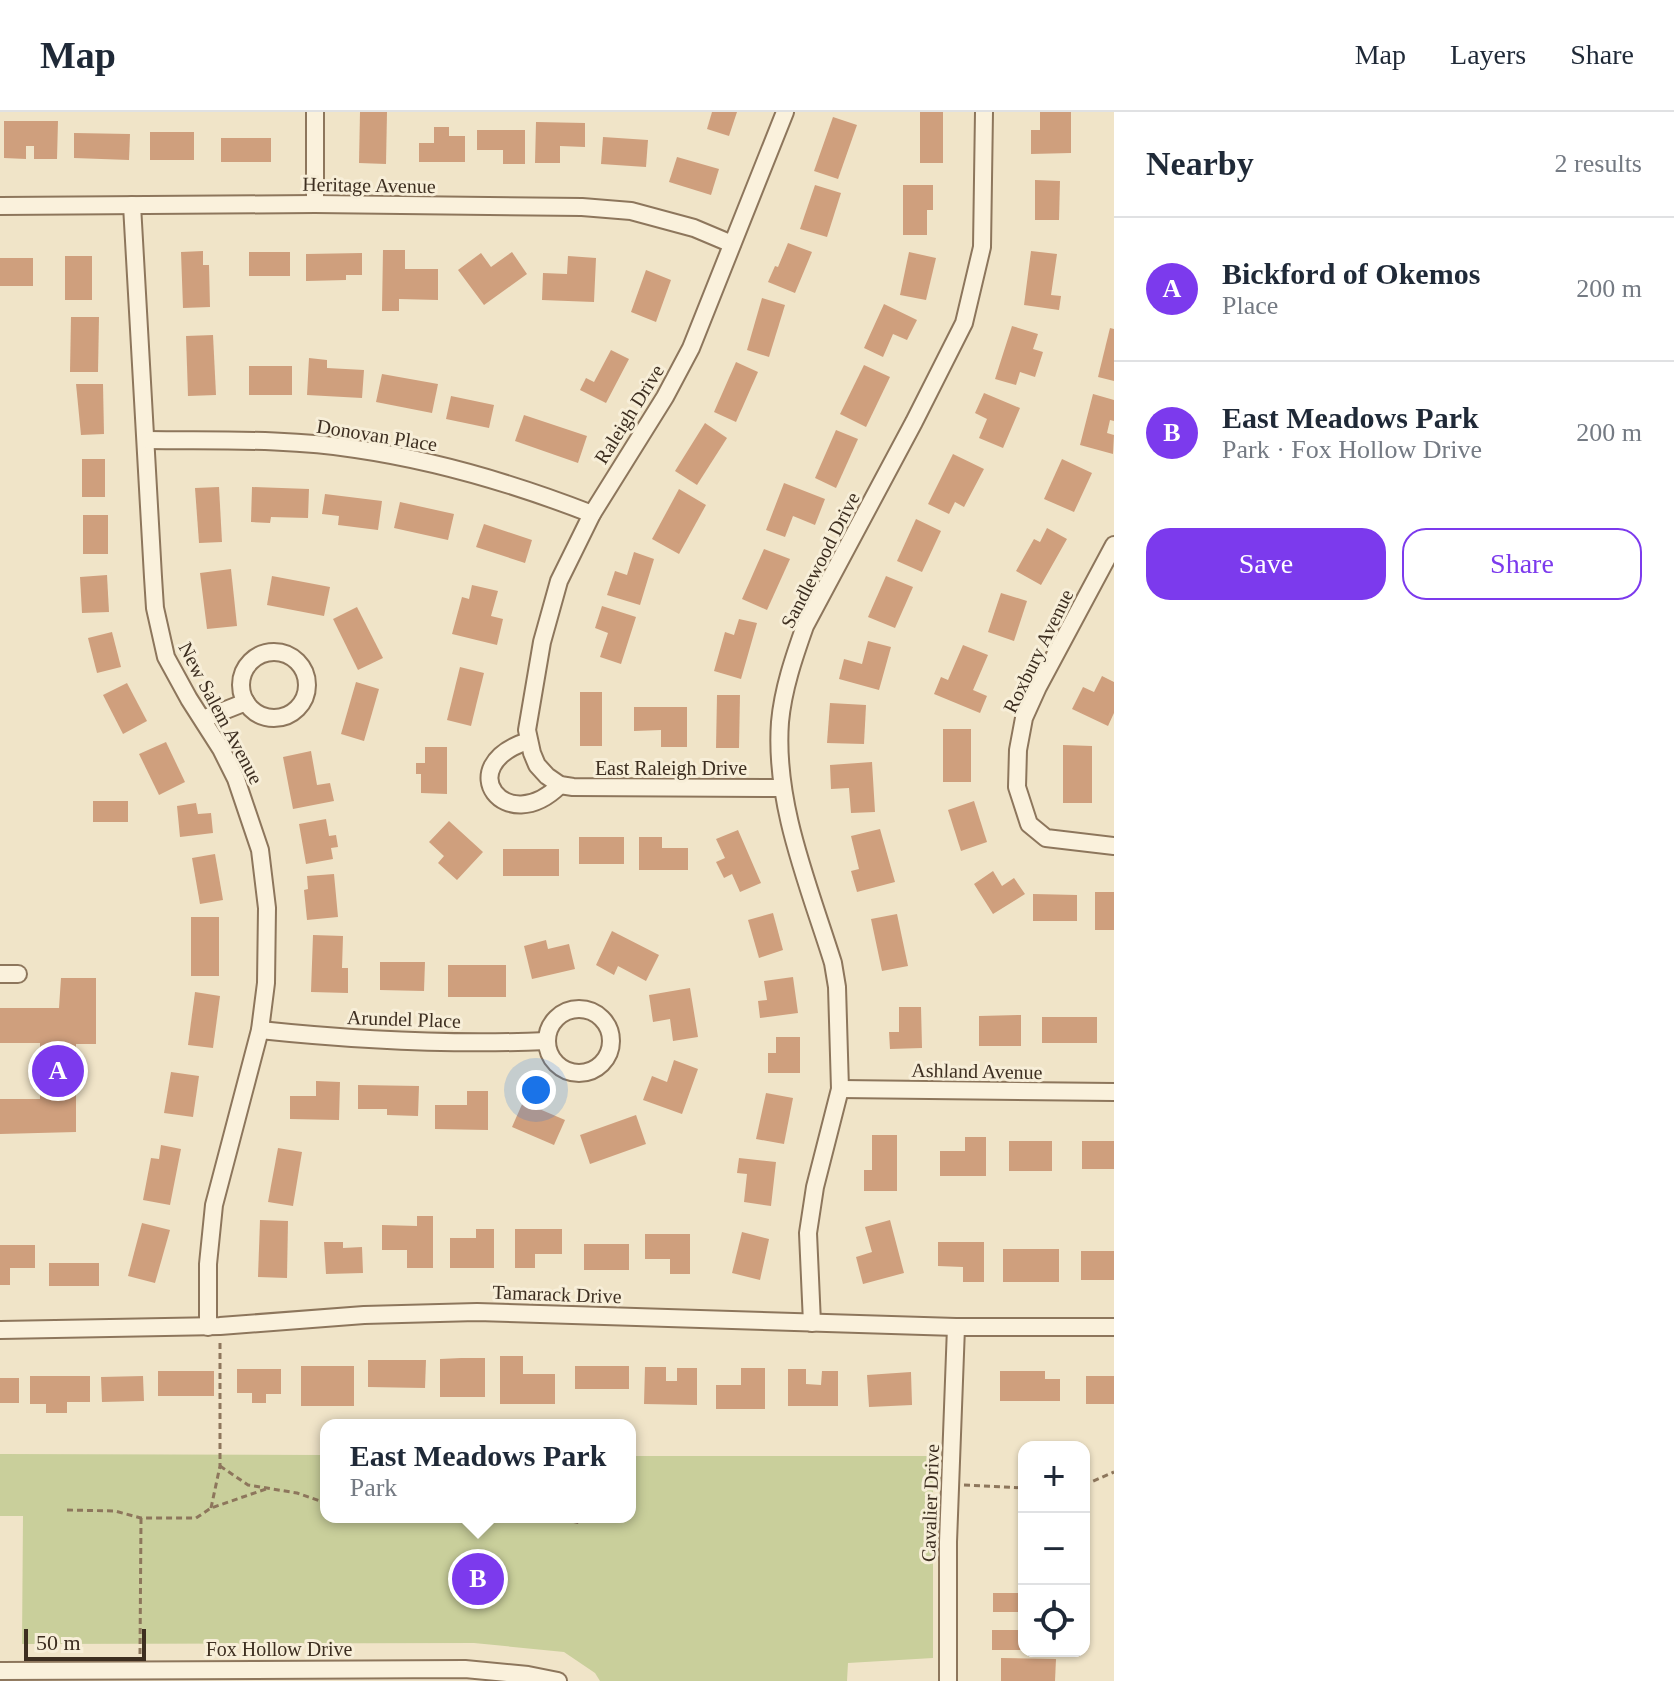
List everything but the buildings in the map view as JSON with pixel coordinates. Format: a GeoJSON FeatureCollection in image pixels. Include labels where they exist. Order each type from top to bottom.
{"type":"FeatureCollection","features":[{"type":"Feature","properties":{"kind":"street"},"geometry":{"type":"LineString","coordinates":[[315,112],[315,204]]}},
{"type":"Feature","properties":{"kind":"street","name":"Raleigh Drive"},"geometry":{"type":"LineString","coordinates":[[560,785],[537,765],[528,741],[527,720],[542,642],[559,581],[592,514],[665,397],[691,348],[785,112]]}},
{"type":"Feature","properties":{"kind":"street","name":"Sandlewood Drive"},"geometry":{"type":"LineString","coordinates":[[812,1323],[808,1233],[815,1187],[840,1089],[837,987],[833,963],[782,788],[780,720],[805,626],[964,323],[982,247],[984,112]]}},
{"type":"Feature","properties":{"kind":"street","name":"Heritage Avenue"},"geometry":{"type":"LineString","coordinates":[[0,206],[315,204],[582,207],[631,211],[694,228],[732,244]]}},
{"type":"Feature","properties":{"kind":"street","name":"New Salem Avenue"},"geometry":{"type":"LineString","coordinates":[[132,205],[153,577],[160,636],[175,675],[236,779],[260,850],[267,908],[266,983],[260,1030],[214,1205],[208,1264],[214,1326]]}},
{"type":"Feature","properties":{"kind":"street","name":"Donovan Place"},"geometry":{"type":"LineString","coordinates":[[147,440],[289,442],[354,448],[437,463],[516,485],[592,514]]}},
{"type":"Feature","properties":{"kind":"street","name":"Roxbury Avenue"},"geometry":{"type":"LineString","coordinates":[[1114,545],[1024,718],[1018,750],[1017,787],[1029,824],[1046,838],[1114,846]]}},
{"type":"Feature","properties":{"kind":"street"},"geometry":{"type":"LineString","coordinates":[[281,652],[302,667],[307,683],[306,692],[291,712],[266,717],[246,702],[241,677],[256,657],[281,652]]}},
{"type":"Feature","properties":{"kind":"street"},"geometry":{"type":"LineString","coordinates":[[203,719],[246,702]]}},
{"type":"Feature","properties":{"kind":"street"},"geometry":{"type":"LineString","coordinates":[[528,741],[495,759],[490,776],[492,788],[501,800],[518,806],[537,801],[560,785]]}},
{"type":"Feature","properties":{"kind":"street","name":"East Raleigh Drive"},"geometry":{"type":"LineString","coordinates":[[560,785],[782,788]]}},
{"type":"Feature","properties":{"kind":"street"},"geometry":{"type":"LineString","coordinates":[[0,974],[18,974]]}},
{"type":"Feature","properties":{"kind":"street","name":"Arundel Place"},"geometry":{"type":"LineString","coordinates":[[260,1030],[354,1038],[501,1043],[547,1041]]}},
{"type":"Feature","properties":{"kind":"street","name":"Ashland Avenue"},"geometry":{"type":"LineString","coordinates":[[840,1089],[1114,1092]]}},
{"type":"Feature","properties":{"kind":"street","name":"Tamarack Drive"},"geometry":{"type":"LineString","coordinates":[[0,1330],[214,1326],[364,1315],[477,1312],[956,1327],[1114,1327]]}},
{"type":"Feature","properties":{"kind":"street","name":"Cavalier Drive"},"geometry":{"type":"LineString","coordinates":[[948,1681],[949,1484],[956,1327]]}},
{"type":"Feature","properties":{"kind":"street","name":"Fox Hollow Drive"},"geometry":{"type":"LineString","coordinates":[[0,1671],[118,1675],[140,1670],[528,1675],[558,1681]]}},
{"type":"Feature","properties":{"kind":"path"},"geometry":{"type":"LineString","coordinates":[[211,1508],[220,1466],[214,1326]]}},
{"type":"Feature","properties":{"kind":"path"},"geometry":{"type":"LineString","coordinates":[[220,1466],[248,1485],[297,1493],[320,1501]]}},
{"type":"Feature","properties":{"kind":"path"},"geometry":{"type":"LineString","coordinates":[[1090,1482],[1114,1472]]}},
{"type":"Feature","properties":{"kind":"path"},"geometry":{"type":"LineString","coordinates":[[949,1484],[1018,1488]]}},
{"type":"Feature","properties":{"kind":"path"},"geometry":{"type":"LineString","coordinates":[[67,1510],[115,1511],[141,1518],[196,1518],[211,1508],[266,1489]]}},
{"type":"Feature","properties":{"kind":"path"},"geometry":{"type":"LineString","coordinates":[[140,1670],[141,1518]]}},
{"type":"Feature","properties":{"kind":"green space"},"geometry":{"type":"Polygon","coordinates":[[[0,1454],[320,1455],[320,1523],[636,1523],[636,1456],[933,1456],[933,1658],[848,1663],[847,1681],[600,1681],[595,1673],[564,1652],[474,1643],[22,1644],[23,1516],[0,1516],[0,1454]]]}},
{"type":"Feature","properties":{"kind":"place","name":"Bickford of Okemos"},"geometry":{"type":"Point","coordinates":[58,1071]}},
{"type":"Feature","properties":{"kind":"place","name":"East Meadows Park"},"geometry":{"type":"Point","coordinates":[478,1579]}}]}
